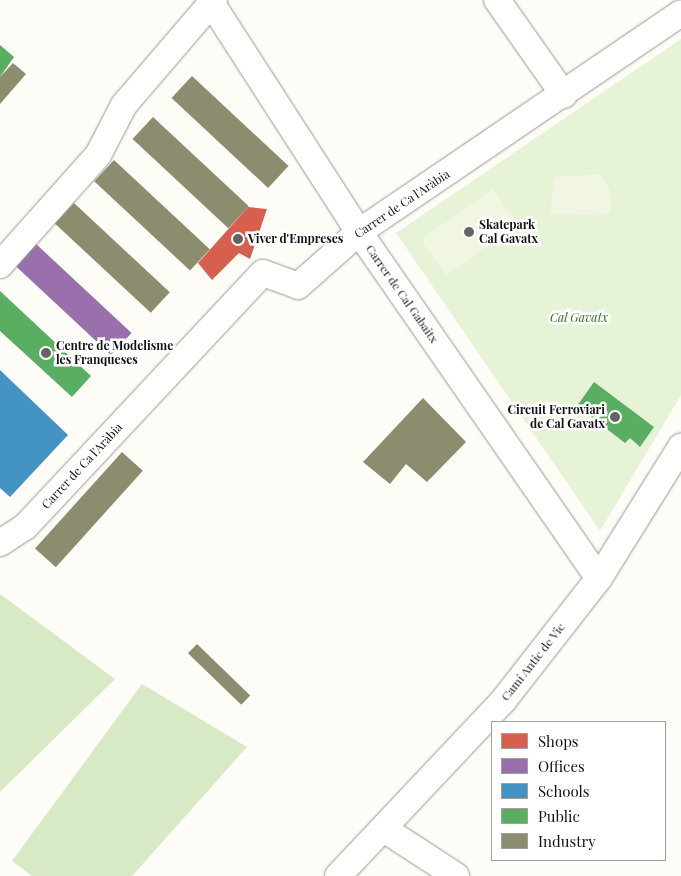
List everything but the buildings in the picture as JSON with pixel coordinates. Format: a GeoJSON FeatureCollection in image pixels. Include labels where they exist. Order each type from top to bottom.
{"type":"FeatureCollection","features":[{"type":"Feature","properties":{"kind":"street"},"geometry":{"type":"LineString","coordinates":[[498,0],[564,95]]}},
{"type":"Feature","properties":{"kind":"street"},"geometry":{"type":"LineString","coordinates":[[0,265],[98,155],[124,105],[213,2]]}},
{"type":"Feature","properties":{"kind":"street","name":"Carrer de Cal Gabaitx"},"geometry":{"type":"LineString","coordinates":[[213,2],[359,232],[599,578]]}},
{"type":"Feature","properties":{"kind":"street","name":"Carrer de Ca l'Aràbia"},"geometry":{"type":"LineString","coordinates":[[0,543],[25,527],[263,273],[298,286],[359,232],[564,95],[681,13]]}},
{"type":"Feature","properties":{"kind":"street","name":"Camí Antic de Vic"},"geometry":{"type":"LineString","coordinates":[[338,876],[503,701],[599,578],[681,448]]}},
{"type":"Feature","properties":{"kind":"street"},"geometry":{"type":"LineString","coordinates":[[384,829],[456,876]]}},
{"type":"Feature","properties":{"kind":"green space","name":"Cal Gavatx"},"geometry":{"type":"Polygon","coordinates":[[[681,39],[681,395],[600,531],[396,233],[681,39]]]}},
{"type":"Feature","properties":{"kind":"green space","name":"Skatepark Cal Gavatx"},"geometry":{"type":"Polygon","coordinates":[[[599,174],[610,190],[611,211],[603,215],[550,214],[555,177],[599,174]]]}},
{"type":"Feature","properties":{"kind":"green space","name":"Skatepark Cal Gavatx"},"geometry":{"type":"Polygon","coordinates":[[[493,189],[518,225],[446,276],[421,239],[493,189]]]}},
{"type":"Feature","properties":{"kind":"green space"},"geometry":{"type":"Polygon","coordinates":[[[0,594],[115,679],[0,792],[0,594]]]}},
{"type":"Feature","properties":{"kind":"green space"},"geometry":{"type":"Polygon","coordinates":[[[142,684],[247,747],[132,876],[32,876],[12,861],[142,684]]]}},
{"type":"Feature","properties":{"kind":"place","name":"Skatepark Cal Gavatx"},"geometry":{"type":"Point","coordinates":[469,232]}},
{"type":"Feature","properties":{"kind":"place","name":"Viver d'Empreses"},"geometry":{"type":"Point","coordinates":[238,239]}},
{"type":"Feature","properties":{"kind":"place","name":"Centre de Modelisme les Franqueses"},"geometry":{"type":"Point","coordinates":[46,353]}},
{"type":"Feature","properties":{"kind":"place","name":"Circuit Ferroviari de Cal Gavatx"},"geometry":{"type":"Point","coordinates":[615,417]}}]}
